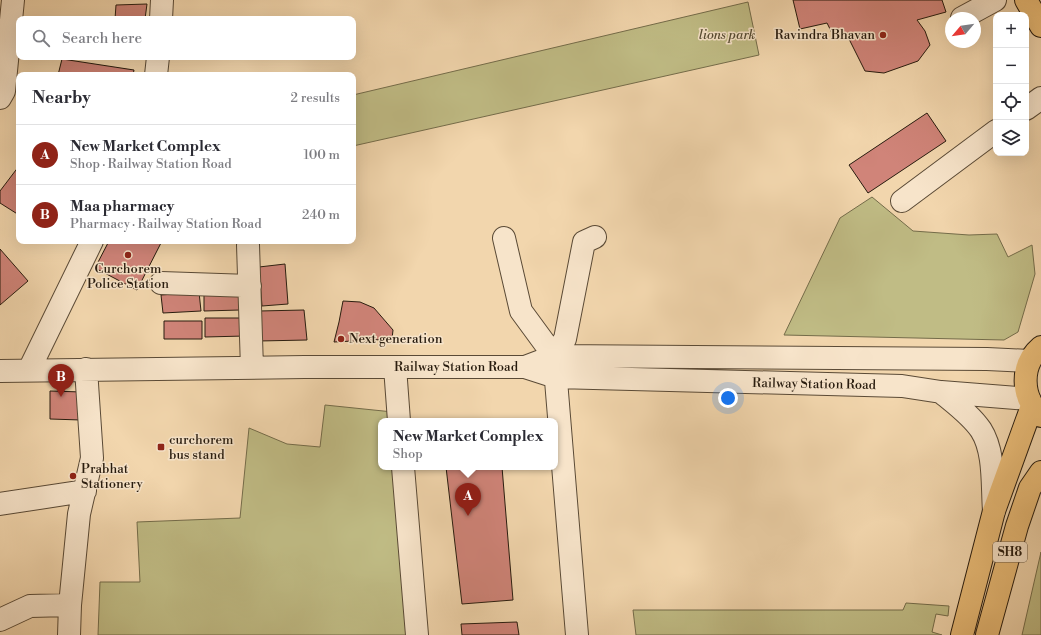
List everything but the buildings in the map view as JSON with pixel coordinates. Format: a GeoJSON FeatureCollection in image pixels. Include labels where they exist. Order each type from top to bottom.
{"type":"FeatureCollection","features":[{"type":"Feature","properties":{"kind":"main road"},"geometry":{"type":"LineString","coordinates":[[1034,407],[1025,387],[1026,374],[1035,354]]}},
{"type":"Feature","properties":{"kind":"main road","name":"SH8"},"geometry":{"type":"LineString","coordinates":[[962,635],[994,511],[1034,407]]}},
{"type":"Feature","properties":{"kind":"main road","name":"SH8"},"geometry":{"type":"LineString","coordinates":[[987,635],[1017,526],[1030,488],[1041,472]]}},
{"type":"Feature","properties":{"kind":"street"},"geometry":{"type":"LineString","coordinates":[[0,98],[4,91],[13,0]]}},
{"type":"Feature","properties":{"kind":"street"},"geometry":{"type":"LineString","coordinates":[[160,16],[162,0]]}},
{"type":"Feature","properties":{"kind":"street"},"geometry":{"type":"LineString","coordinates":[[973,12],[995,0]]}},
{"type":"Feature","properties":{"kind":"street"},"geometry":{"type":"LineString","coordinates":[[156,72],[158,60]]}},
{"type":"Feature","properties":{"kind":"street"},"geometry":{"type":"LineString","coordinates":[[1029,107],[1041,98]]}},
{"type":"Feature","properties":{"kind":"street"},"geometry":{"type":"LineString","coordinates":[[902,201],[993,133]]}},
{"type":"Feature","properties":{"kind":"street"},"geometry":{"type":"LineString","coordinates":[[554,356],[565,339],[584,242],[594,237]]}},
{"type":"Feature","properties":{"kind":"street"},"geometry":{"type":"LineString","coordinates":[[504,238],[521,311],[554,356],[577,635]]}},
{"type":"Feature","properties":{"kind":"street"},"geometry":{"type":"LineString","coordinates":[[29,370],[91,244]]}},
{"type":"Feature","properties":{"kind":"street"},"geometry":{"type":"LineString","coordinates":[[248,245],[252,368]]}},
{"type":"Feature","properties":{"kind":"street"},"geometry":{"type":"LineString","coordinates":[[161,283],[250,286]]}},
{"type":"Feature","properties":{"kind":"street"},"geometry":{"type":"LineString","coordinates":[[525,367],[554,356],[987,359],[1035,354]]}},
{"type":"Feature","properties":{"kind":"street"},"geometry":{"type":"LineString","coordinates":[[395,367],[399,418]]}},
{"type":"Feature","properties":{"kind":"street","name":"Railway Station Road"},"geometry":{"type":"LineString","coordinates":[[0,371],[525,367],[556,377],[902,386],[1034,407]]}},
{"type":"Feature","properties":{"kind":"street"},"geometry":{"type":"LineString","coordinates":[[69,635],[70,605],[79,514],[92,458],[86,370]]}},
{"type":"Feature","properties":{"kind":"street"},"geometry":{"type":"LineString","coordinates":[[941,392],[966,414],[981,430],[988,444],[992,467],[994,511]]}},
{"type":"Feature","properties":{"kind":"street"},"geometry":{"type":"LineString","coordinates":[[403,470],[418,635]]}},
{"type":"Feature","properties":{"kind":"street"},"geometry":{"type":"LineString","coordinates":[[0,504],[84,491]]}},
{"type":"Feature","properties":{"kind":"street"},"geometry":{"type":"LineString","coordinates":[[0,620],[30,606],[70,605]]}},
{"type":"Feature","properties":{"kind":"green space","name":"lions park"},"geometry":{"type":"Polygon","coordinates":[[[748,2],[759,55],[356,145],[356,94],[748,2]]]}},
{"type":"Feature","properties":{"kind":"green space"},"geometry":{"type":"Polygon","coordinates":[[[872,197],[913,231],[969,235],[997,234],[1008,257],[1032,245],[1035,274],[1018,332],[1004,340],[784,335],[840,218],[872,197]]]}},
{"type":"Feature","properties":{"kind":"green space"},"geometry":{"type":"Polygon","coordinates":[[[325,405],[393,412],[393,418],[378,418],[378,470],[397,470],[409,635],[98,635],[100,582],[140,582],[137,522],[240,518],[249,428],[287,444],[320,447],[325,405]]]}},
{"type":"Feature","properties":{"kind":"green space"},"geometry":{"type":"Polygon","coordinates":[[[1041,552],[1041,635],[1022,635],[1041,552]]]}},
{"type":"Feature","properties":{"kind":"green space"},"geometry":{"type":"Polygon","coordinates":[[[906,603],[949,606],[948,616],[936,614],[932,632],[942,635],[636,635],[633,610],[903,610],[906,603]]]}},
{"type":"Feature","properties":{"kind":"place","name":"Ravindra Bhavan"},"geometry":{"type":"Point","coordinates":[883,35]}},
{"type":"Feature","properties":{"kind":"place","name":"Curchorem Police Station"},"geometry":{"type":"Point","coordinates":[128,255]}},
{"type":"Feature","properties":{"kind":"place","name":"Next generation"},"geometry":{"type":"Point","coordinates":[341,339]}},
{"type":"Feature","properties":{"kind":"place","name":"Maa pharmacy"},"geometry":{"type":"Point","coordinates":[61,397]}},
{"type":"Feature","properties":{"kind":"place","name":"curchorem bus stand"},"geometry":{"type":"Point","coordinates":[161,447]}},
{"type":"Feature","properties":{"kind":"place","name":"Prabhat Stationery"},"geometry":{"type":"Point","coordinates":[73,476]}},
{"type":"Feature","properties":{"kind":"place","name":"New Market Complex"},"geometry":{"type":"Point","coordinates":[468,516]}}]}
